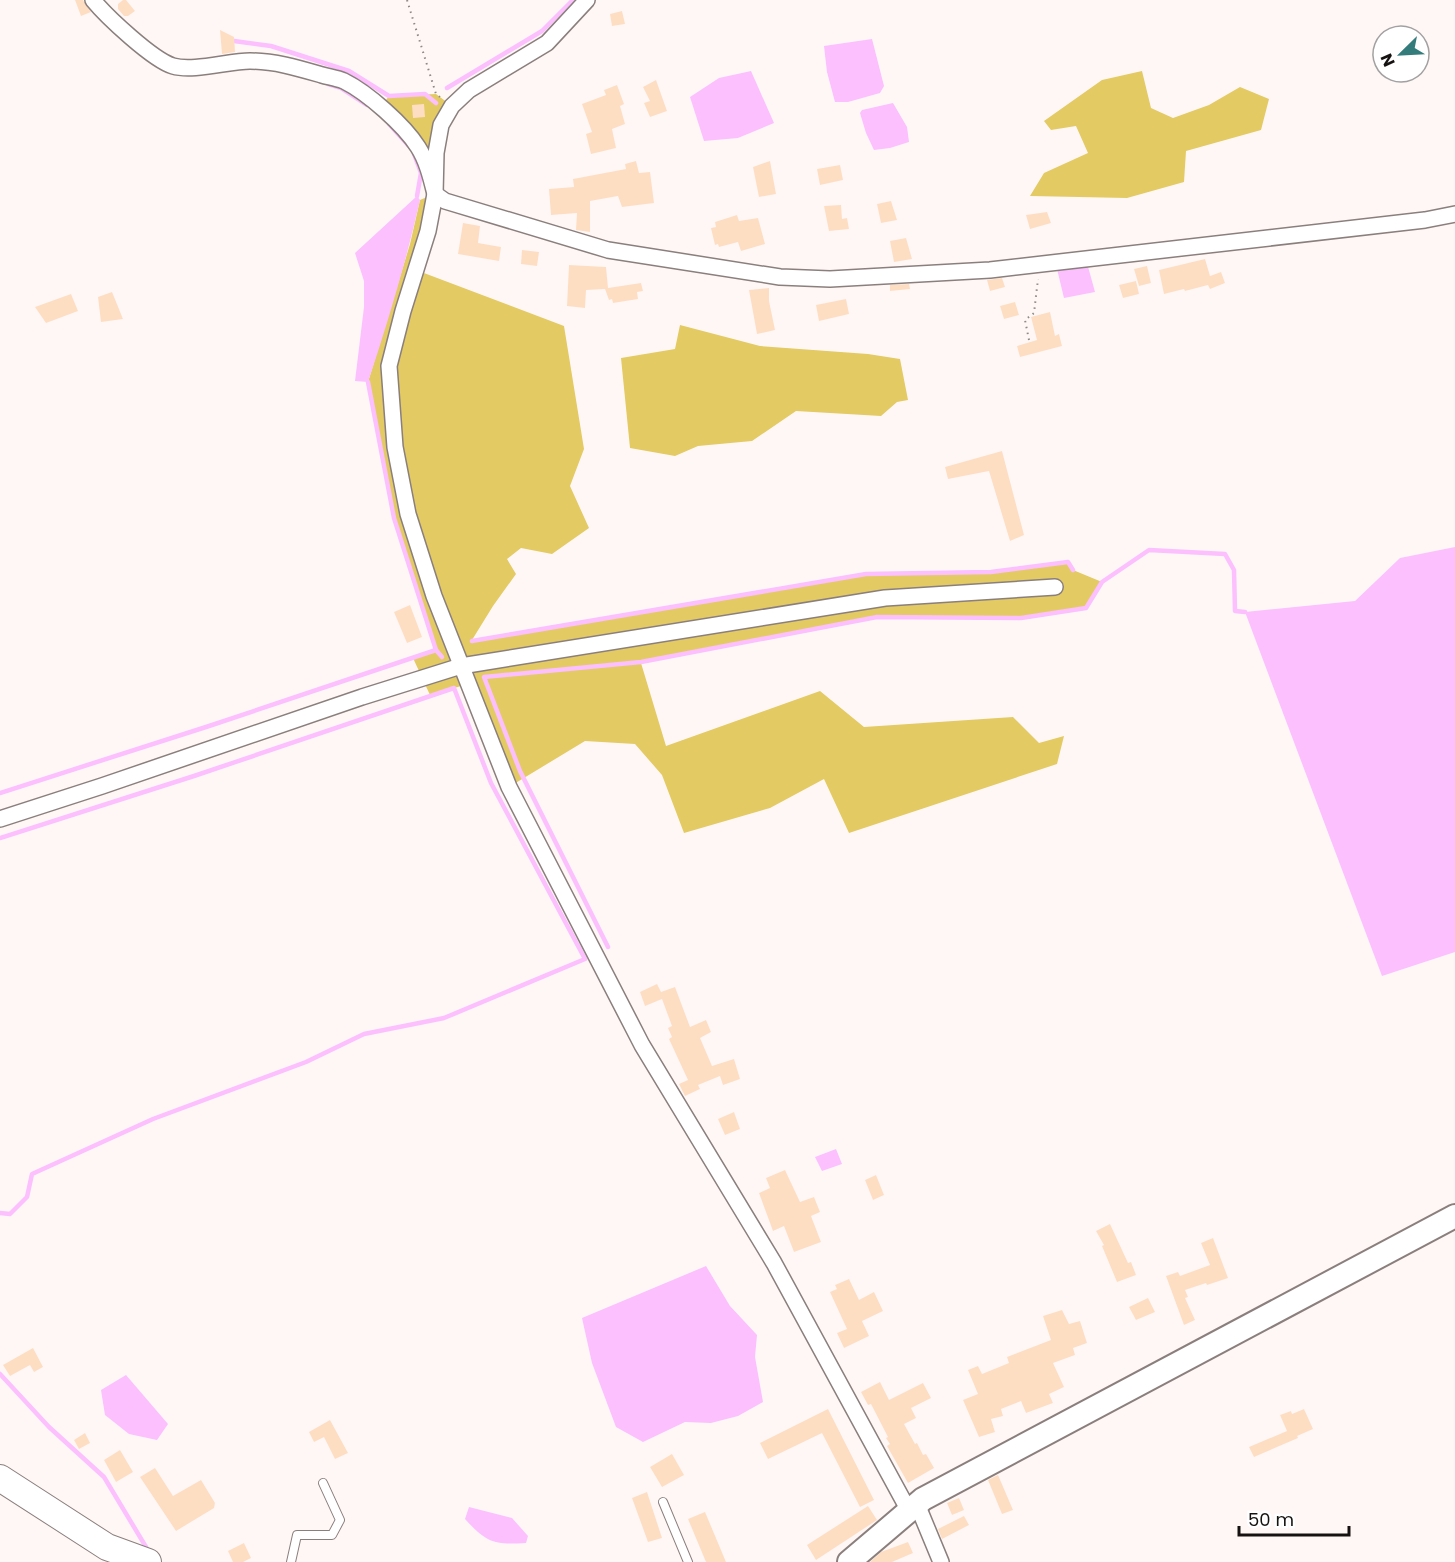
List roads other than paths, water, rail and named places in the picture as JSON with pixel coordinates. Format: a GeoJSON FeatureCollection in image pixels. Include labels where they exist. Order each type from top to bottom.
{"type":"FeatureCollection","features":[{"type":"Feature","properties":{"kind":"main road"},"geometry":{"type":"LineString","coordinates":[[0,1478],[107,1547],[148,1562]]}},
{"type":"Feature","properties":{"kind":"street"},"geometry":{"type":"LineString","coordinates":[[93,0],[101,10],[152,54],[174,66],[200,67],[250,61],[287,65],[343,81],[381,107],[418,147],[428,169],[435,195],[446,201],[608,250],[780,277],[830,279],[990,270],[1425,220],[1455,214]]}},
{"type":"Feature","properties":{"kind":"street"},"geometry":{"type":"LineString","coordinates":[[587,0],[547,43],[469,90],[452,106],[441,125],[436,153],[435,195],[428,231],[403,311],[389,366],[394,447],[408,514],[434,596],[509,787],[642,1046],[774,1263],[913,1507],[941,1562]]}},
{"type":"Feature","properties":{"kind":"street"},"geometry":{"type":"LineString","coordinates":[[0,819],[461,666],[885,598],[1055,587]]}},
{"type":"Feature","properties":{"kind":"street"},"geometry":{"type":"LineString","coordinates":[[849,1562],[913,1507],[934,1493],[1455,1216]]}},
{"type":"Feature","properties":{"kind":"lane"},"geometry":{"type":"LineString","coordinates":[[291,1562],[297,1535],[332,1535],[340,1520],[323,1483]]}},
{"type":"Feature","properties":{"kind":"lane"},"geometry":{"type":"LineString","coordinates":[[663,1502],[688,1562]]}},
{"type":"Feature","properties":{"kind":"waterway"},"geometry":{"type":"LineString","coordinates":[[447,88],[542,31],[573,0]]}},
{"type":"Feature","properties":{"kind":"waterway"},"geometry":{"type":"LineString","coordinates":[[234,41],[271,46],[349,71],[389,96],[425,94],[436,103]]}},
{"type":"Feature","properties":{"kind":"waterway"},"geometry":{"type":"LineString","coordinates":[[328,84],[341,88],[367,105]]}},
{"type":"Feature","properties":{"kind":"waterway"},"geometry":{"type":"LineString","coordinates":[[389,124],[408,145]]}},
{"type":"Feature","properties":{"kind":"waterway"},"geometry":{"type":"LineString","coordinates":[[414,154],[421,173],[417,196]]}},
{"type":"Feature","properties":{"kind":"waterway"},"geometry":{"type":"LineString","coordinates":[[0,793],[436,650],[394,518],[368,382]]}},
{"type":"Feature","properties":{"kind":"waterway"},"geometry":{"type":"LineString","coordinates":[[608,947],[520,771],[484,677],[641,662],[877,617],[1021,618],[1086,608],[1102,582],[1149,550],[1225,554],[1234,570],[1235,611],[1245,612]]}},
{"type":"Feature","properties":{"kind":"waterway"},"geometry":{"type":"LineString","coordinates":[[472,641],[866,574],[991,572],[1068,562],[1073,570]]}},
{"type":"Feature","properties":{"kind":"waterway"},"geometry":{"type":"LineString","coordinates":[[436,650],[442,657]]}},
{"type":"Feature","properties":{"kind":"waterway"},"geometry":{"type":"LineString","coordinates":[[0,838],[194,776],[454,688],[491,783],[585,959],[444,1018],[364,1034],[306,1062],[153,1119],[32,1174],[27,1197],[10,1214],[0,1213]]}},
{"type":"Feature","properties":{"kind":"waterway"},"geometry":{"type":"LineString","coordinates":[[0,1374],[49,1427],[104,1477],[149,1552]]}}]}
